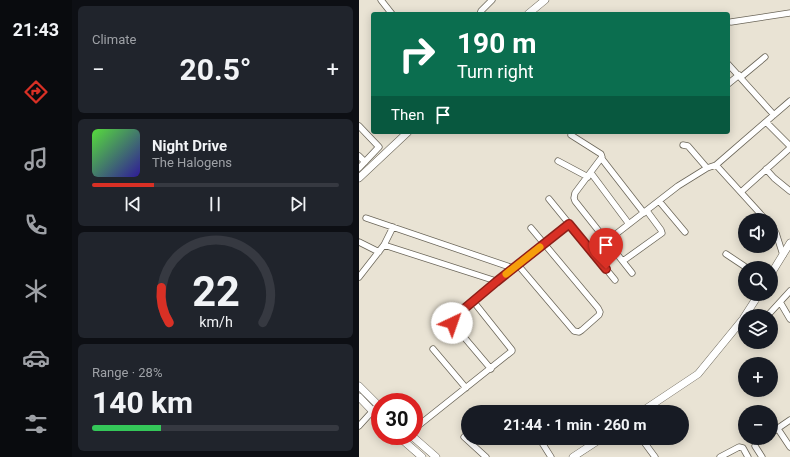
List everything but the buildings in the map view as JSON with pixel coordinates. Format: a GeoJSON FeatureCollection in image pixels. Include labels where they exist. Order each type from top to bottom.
{"type":"FeatureCollection","features":[{"type":"Feature","properties":{"kind":"street"},"geometry":{"type":"LineString","coordinates":[[381,0],[391,12]]}},
{"type":"Feature","properties":{"kind":"street"},"geometry":{"type":"LineString","coordinates":[[480,12],[492,0]]}},
{"type":"Feature","properties":{"kind":"street"},"geometry":{"type":"LineString","coordinates":[[531,12],[545,0]]}},
{"type":"Feature","properties":{"kind":"street"},"geometry":{"type":"LineString","coordinates":[[731,22],[790,13]]}},
{"type":"Feature","properties":{"kind":"street"},"geometry":{"type":"LineString","coordinates":[[730,83],[765,57]]}},
{"type":"Feature","properties":{"kind":"street"},"geometry":{"type":"LineString","coordinates":[[730,66],[774,115]]}},
{"type":"Feature","properties":{"kind":"street"},"geometry":{"type":"LineString","coordinates":[[607,241],[678,186],[707,168],[716,165],[790,101]]}},
{"type":"Feature","properties":{"kind":"street"},"geometry":{"type":"LineString","coordinates":[[741,192],[790,147],[766,122]]}},
{"type":"Feature","properties":{"kind":"street"},"geometry":{"type":"LineString","coordinates":[[359,126],[379,147],[359,168]]}},
{"type":"Feature","properties":{"kind":"street"},"geometry":{"type":"LineString","coordinates":[[359,178],[406,134]]}},
{"type":"Feature","properties":{"kind":"street"},"geometry":{"type":"LineString","coordinates":[[571,135],[601,154],[602,159],[661,230],[662,233],[623,261]]}},
{"type":"Feature","properties":{"kind":"street"},"geometry":{"type":"LineString","coordinates":[[683,145],[688,146],[707,168]]}},
{"type":"Feature","properties":{"kind":"street"},"geometry":{"type":"LineString","coordinates":[[359,156],[365,162]]}},
{"type":"Feature","properties":{"kind":"street"},"geometry":{"type":"LineString","coordinates":[[602,159],[575,193],[574,198],[632,273]]}},
{"type":"Feature","properties":{"kind":"street"},"geometry":{"type":"LineString","coordinates":[[558,161],[589,175],[629,224]]}},
{"type":"Feature","properties":{"kind":"street"},"geometry":{"type":"LineString","coordinates":[[716,165],[760,213]]}},
{"type":"Feature","properties":{"kind":"street"},"geometry":{"type":"LineString","coordinates":[[766,169],[774,178],[790,191]]}},
{"type":"Feature","properties":{"kind":"street"},"geometry":{"type":"LineString","coordinates":[[549,199],[615,280]]}},
{"type":"Feature","properties":{"kind":"street"},"geometry":{"type":"LineString","coordinates":[[659,201],[685,232]]}},
{"type":"Feature","properties":{"kind":"street"},"geometry":{"type":"LineString","coordinates":[[366,218],[515,266],[574,331],[579,332],[599,315],[599,310],[531,228]]}},
{"type":"Feature","properties":{"kind":"street"},"geometry":{"type":"LineString","coordinates":[[491,369],[452,323],[452,319],[515,266],[569,224]]}},
{"type":"Feature","properties":{"kind":"street"},"geometry":{"type":"LineString","coordinates":[[359,277],[384,245],[393,227]]}},
{"type":"Feature","properties":{"kind":"street"},"geometry":{"type":"LineString","coordinates":[[778,239],[783,255]]}},
{"type":"Feature","properties":{"kind":"street"},"geometry":{"type":"LineString","coordinates":[[359,242],[379,252]]}},
{"type":"Feature","properties":{"kind":"street"},"geometry":{"type":"LineString","coordinates":[[778,263],[790,243]]}},
{"type":"Feature","properties":{"kind":"street"},"geometry":{"type":"LineString","coordinates":[[384,245],[496,282]]}},
{"type":"Feature","properties":{"kind":"street"},"geometry":{"type":"LineString","coordinates":[[726,254],[738,262]]}},
{"type":"Feature","properties":{"kind":"street"},"geometry":{"type":"LineString","coordinates":[[774,309],[790,292]]}},
{"type":"Feature","properties":{"kind":"street"},"geometry":{"type":"LineString","coordinates":[[423,422],[511,353],[512,350],[473,301]]}},
{"type":"Feature","properties":{"kind":"street"},"geometry":{"type":"LineString","coordinates":[[652,405],[698,374],[743,319],[755,301]]}},
{"type":"Feature","properties":{"kind":"street"},"geometry":{"type":"LineString","coordinates":[[780,302],[790,319]]}},
{"type":"Feature","properties":{"kind":"street"},"geometry":{"type":"LineString","coordinates":[[433,349],[466,388]]}},
{"type":"Feature","properties":{"kind":"street"},"geometry":{"type":"LineString","coordinates":[[359,386],[371,398]]}},
{"type":"Feature","properties":{"kind":"street"},"geometry":{"type":"LineString","coordinates":[[359,397],[371,410]]}},
{"type":"Feature","properties":{"kind":"street"},"geometry":{"type":"LineString","coordinates":[[359,426],[371,412]]}},
{"type":"Feature","properties":{"kind":"street"},"geometry":{"type":"LineString","coordinates":[[790,420],[778,429],[790,447]]}},
{"type":"Feature","properties":{"kind":"street"},"geometry":{"type":"LineString","coordinates":[[410,445],[422,457]]}},
{"type":"Feature","properties":{"kind":"street"},"geometry":{"type":"LineString","coordinates":[[422,445],[436,457]]}},
{"type":"Feature","properties":{"kind":"street"},"geometry":{"type":"LineString","coordinates":[[473,445],[486,457]]}},
{"type":"Feature","properties":{"kind":"street"},"geometry":{"type":"LineString","coordinates":[[543,445],[551,457]]}},
{"type":"Feature","properties":{"kind":"street"},"geometry":{"type":"LineString","coordinates":[[573,457],[591,445]]}},
{"type":"Feature","properties":{"kind":"street"},"geometry":{"type":"LineString","coordinates":[[646,445],[655,457]]}},
{"type":"Feature","properties":{"kind":"street"},"geometry":{"type":"LineString","coordinates":[[755,446],[762,457]]}},
{"type":"Feature","properties":{"kind":"street"},"geometry":{"type":"LineString","coordinates":[[720,457],[739,447],[743,448],[748,457]]}},
{"type":"Feature","properties":{"kind":"slow traffic"},"geometry":{"type":"LineString","coordinates":[[506,274],[540,247]]}},
{"type":"Feature","properties":{"kind":"route"},"geometry":{"type":"LineString","coordinates":[[452,323],[452,319],[569,224],[606,269]]}}]}
